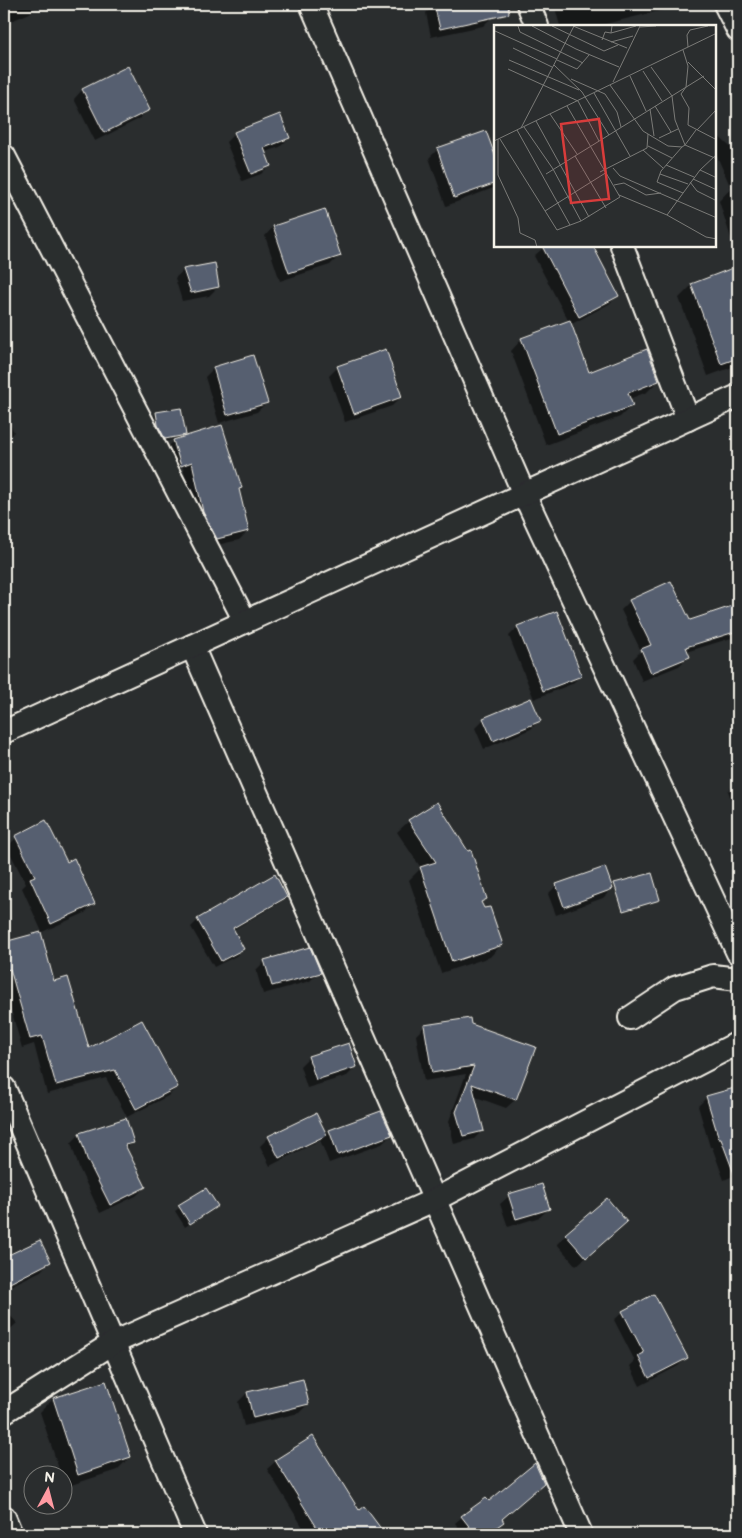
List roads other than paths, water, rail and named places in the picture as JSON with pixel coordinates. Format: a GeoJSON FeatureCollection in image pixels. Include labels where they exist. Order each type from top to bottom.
{"type":"FeatureCollection","features":[{"type":"Feature","properties":{"kind":"street"},"geometry":{"type":"LineString","coordinates":[[311,4],[524,494],[738,953]]}},
{"type":"Feature","properties":{"kind":"street"},"geometry":{"type":"LineString","coordinates":[[528,4],[537,25]]}},
{"type":"Feature","properties":{"kind":"street"},"geometry":{"type":"LineString","coordinates":[[725,4],[738,30]]}},
{"type":"Feature","properties":{"kind":"street"},"geometry":{"type":"LineString","coordinates":[[4,156],[245,621]]}},
{"type":"Feature","properties":{"kind":"street"},"geometry":{"type":"LineString","coordinates":[[623,248],[688,419]]}},
{"type":"Feature","properties":{"kind":"street"},"geometry":{"type":"LineString","coordinates":[[4,732],[738,396]]}},
{"type":"Feature","properties":{"kind":"street"},"geometry":{"type":"LineString","coordinates":[[192,646],[581,1534]]}},
{"type":"Feature","properties":{"kind":"street"},"geometry":{"type":"LineString","coordinates":[[630,1018],[675,988],[714,976],[738,980]]}},
{"type":"Feature","properties":{"kind":"street"},"geometry":{"type":"LineString","coordinates":[[4,1412],[113,1343],[434,1200],[738,1043]]}},
{"type":"Feature","properties":{"kind":"street"},"geometry":{"type":"LineString","coordinates":[[4,1088],[195,1534]]}},
{"type":"Feature","properties":{"kind":"street"},"geometry":{"type":"LineString","coordinates":[[4,1517],[11,1534]]}}]}
